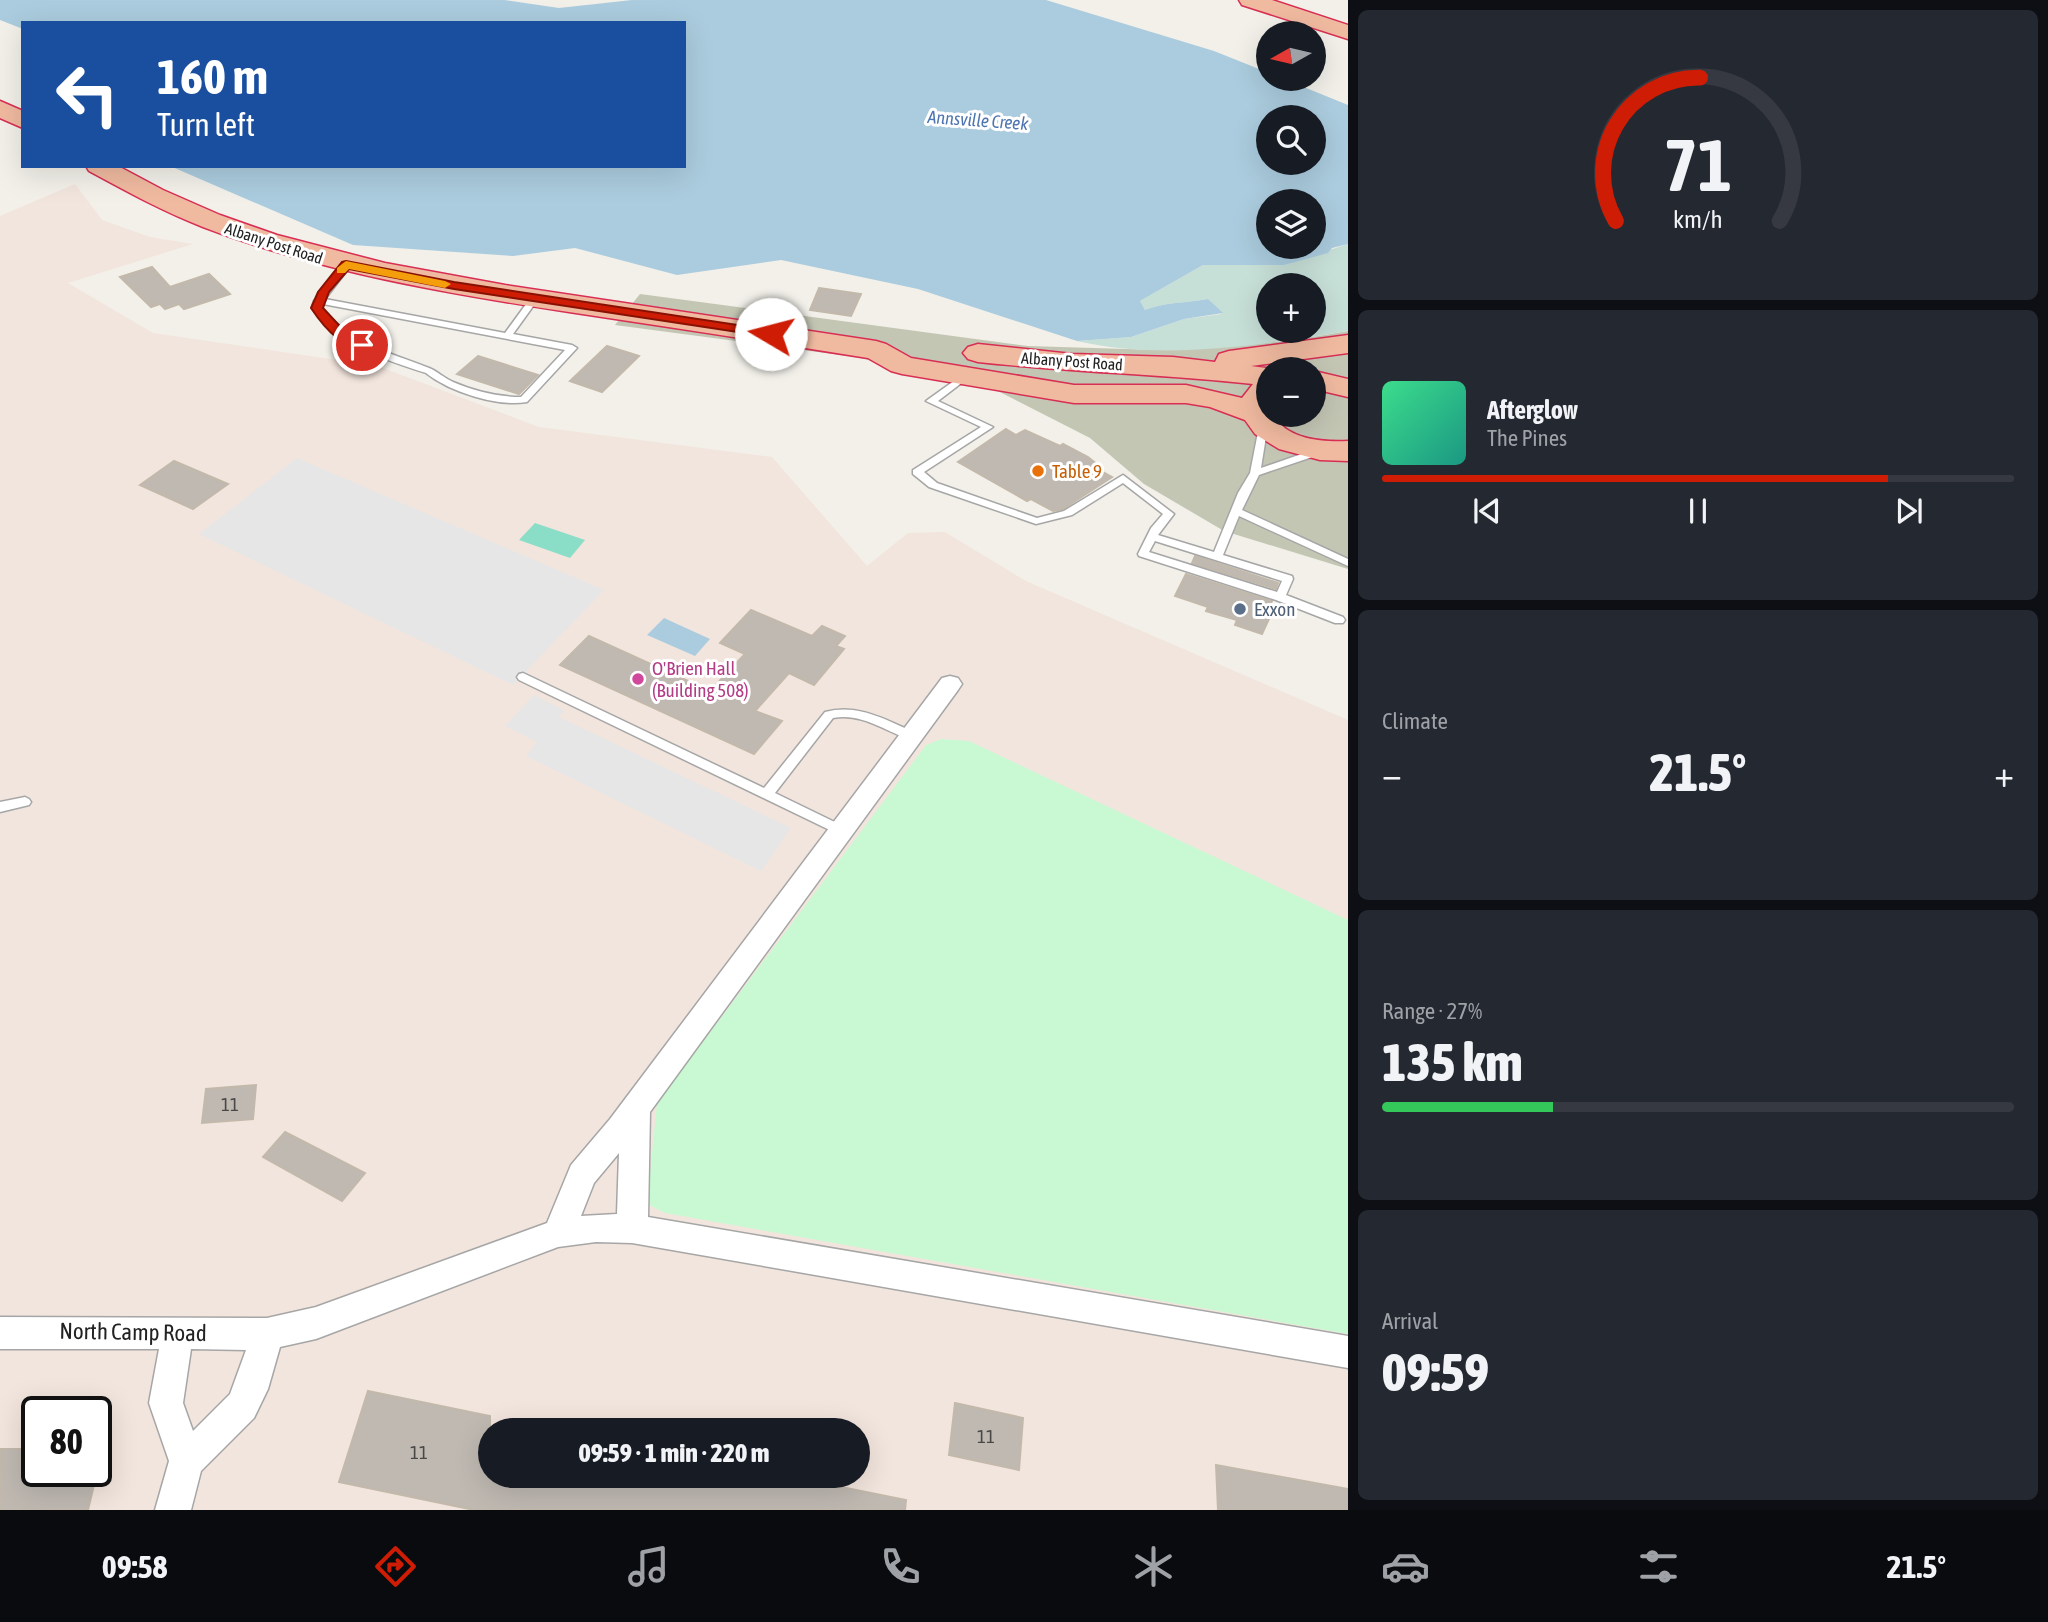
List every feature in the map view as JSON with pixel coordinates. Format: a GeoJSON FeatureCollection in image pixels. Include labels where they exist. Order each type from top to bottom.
{"type":"FeatureCollection","features":[{"type":"Feature","properties":{"kind":"highway"},"geometry":{"type":"LineString","coordinates":[[1250,0],[1348,32]]}},
{"type":"Feature","properties":{"kind":"highway"},"geometry":{"type":"LineString","coordinates":[[0,108],[21,120]]}},
{"type":"Feature","properties":{"kind":"highway","name":"Albany Post Road"},"geometry":{"type":"LineString","coordinates":[[102,168],[204,220],[278,246],[346,265],[454,286],[876,350],[902,365],[1074,394],[1185,394],[1256,407]]}},
{"type":"Feature","properties":{"kind":"highway","name":"Albany Post Road"},"geometry":{"type":"LineString","coordinates":[[876,350],[903,343],[1072,363],[1172,366],[1256,376]]}},
{"type":"Feature","properties":{"kind":"highway"},"geometry":{"type":"LineString","coordinates":[[1172,366],[1348,344]]}},
{"type":"Feature","properties":{"kind":"highway"},"geometry":{"type":"LineString","coordinates":[[1326,376],[1348,371]]}},
{"type":"Feature","properties":{"kind":"highway"},"geometry":{"type":"LineString","coordinates":[[1326,382],[1348,388]]}},
{"type":"Feature","properties":{"kind":"highway","name":"Albany Post Road"},"geometry":{"type":"LineString","coordinates":[[1278,427],[1292,444],[1338,453]]}},
{"type":"Feature","properties":{"kind":"street"},"geometry":{"type":"LineString","coordinates":[[558,1233],[582,1175],[635,1110],[950,684]]}},
{"type":"Feature","properties":{"kind":"street"},"geometry":{"type":"LineString","coordinates":[[632,1229],[635,1110]]}},
{"type":"Feature","properties":{"kind":"street","name":"North Camp Road"},"geometry":{"type":"LineString","coordinates":[[0,1333],[267,1334],[316,1323],[558,1233],[596,1228],[632,1229],[1348,1352]]}},
{"type":"Feature","properties":{"kind":"street"},"geometry":{"type":"LineString","coordinates":[[180,1333],[169,1374],[166,1403],[186,1461]]}},
{"type":"Feature","properties":{"kind":"street"},"geometry":{"type":"LineString","coordinates":[[173,1510],[186,1461],[242,1406],[251,1389],[267,1334]]}},
{"type":"Feature","properties":{"kind":"lane"},"geometry":{"type":"LineString","coordinates":[[319,301],[572,348],[524,400],[505,401],[437,379],[429,370],[345,338],[325,320],[317,308],[319,301],[346,265]]}},
{"type":"Feature","properties":{"kind":"lane"},"geometry":{"type":"LineString","coordinates":[[507,336],[535,298]]}},
{"type":"Feature","properties":{"kind":"lane"},"geometry":{"type":"LineString","coordinates":[[965,376],[931,401],[988,427],[917,472],[933,485],[1036,521],[1068,513],[1123,478],[1169,514],[1154,532],[1143,554],[1251,586],[1339,620]]}},
{"type":"Feature","properties":{"kind":"lane"},"geometry":{"type":"LineString","coordinates":[[1217,557],[1255,473],[1260,427]]}},
{"type":"Feature","properties":{"kind":"lane"},"geometry":{"type":"LineString","coordinates":[[1255,473],[1338,453]]}},
{"type":"Feature","properties":{"kind":"lane"},"geometry":{"type":"LineString","coordinates":[[1236,511],[1348,563]]}},
{"type":"Feature","properties":{"kind":"lane"},"geometry":{"type":"LineString","coordinates":[[1154,532],[1178,546],[1288,579],[1280,597]]}},
{"type":"Feature","properties":{"kind":"lane"},"geometry":{"type":"LineString","coordinates":[[523,677],[842,831]]}},
{"type":"Feature","properties":{"kind":"lane"},"geometry":{"type":"LineString","coordinates":[[766,794],[829,715],[842,710],[854,712],[912,736]]}},
{"type":"Feature","properties":{"kind":"lane"},"geometry":{"type":"LineString","coordinates":[[0,807],[25,802]]}},
{"type":"Feature","properties":{"kind":"shaded area"},"geometry":{"type":"Polygon","coordinates":[[[75,184],[102,220],[150,237],[193,244],[68,283],[153,333],[378,366],[539,427],[772,457],[867,566],[908,533],[945,532],[1026,581],[1348,720],[1348,1510],[0,1510],[0,216],[75,184]]]}},
{"type":"Feature","properties":{"kind":"shaded area"},"geometry":{"type":"Polygon","coordinates":[[[1348,244],[1348,331],[1326,334],[1326,273],[1256,273],[1256,343],[1268,343],[1212,349],[1143,350],[1077,341],[1131,337],[1184,319],[1222,314],[1208,299],[1145,310],[1140,301],[1203,265],[1284,265],[1302,259],[1326,259],[1326,251],[1348,244]]]}},
{"type":"Feature","properties":{"kind":"shaded area"},"geometry":{"type":"Polygon","coordinates":[[[640,294],[1028,346],[1159,350],[1261,343],[1326,343],[1326,335],[1348,331],[1348,569],[1224,531],[1144,484],[1090,438],[986,385],[855,357],[615,325],[640,294]]]}},
{"type":"Feature","properties":{"kind":"shaded area"},"geometry":{"type":"Polygon","coordinates":[[[297,458],[604,590],[513,685],[199,534],[297,458]]]}},
{"type":"Feature","properties":{"kind":"shaded area"},"geometry":{"type":"Polygon","coordinates":[[[534,695],[564,710],[559,717],[791,828],[761,871],[526,756],[537,742],[505,726],[534,695]]]}},
{"type":"Feature","properties":{"kind":"green space"},"geometry":{"type":"Polygon","coordinates":[[[535,523],[585,540],[570,558],[519,540],[535,523]]]}},
{"type":"Feature","properties":{"kind":"green space"},"geometry":{"type":"Polygon","coordinates":[[[941,739],[969,741],[1348,920],[1348,1334],[665,1213],[647,1204],[657,1103],[926,745],[941,739]]]}},
{"type":"Feature","properties":{"kind":"water","name":"Annsville Creek"},"geometry":{"type":"Polygon","coordinates":[[[0,0],[504,0],[559,8],[632,0],[1046,0],[1214,51],[1256,68],[1256,91],[1314,91],[1348,105],[1348,244],[1332,248],[1326,254],[1326,189],[1256,189],[1256,259],[1306,259],[1284,265],[1203,265],[1140,301],[1145,310],[1208,299],[1223,313],[1184,319],[1131,337],[1077,341],[918,289],[781,260],[677,275],[575,248],[513,256],[353,245],[175,168],[686,168],[686,21],[21,21],[21,28],[0,20],[0,0]]]}},
{"type":"Feature","properties":{"kind":"water"},"geometry":{"type":"Polygon","coordinates":[[[664,618],[710,639],[695,656],[647,635],[664,618]]]}},
{"type":"Feature","properties":{"kind":"building"},"geometry":{"type":"Polygon","coordinates":[[[152,267],[170,287],[209,274],[230,294],[184,309],[179,304],[165,309],[160,304],[151,307],[120,277],[152,267]]]}},
{"type":"Feature","properties":{"kind":"building"},"geometry":{"type":"Polygon","coordinates":[[[819,288],[861,294],[851,316],[810,310],[819,288]]]}},
{"type":"Feature","properties":{"kind":"building"},"geometry":{"type":"Polygon","coordinates":[[[607,346],[639,356],[602,392],[570,381],[607,346]]]}},
{"type":"Feature","properties":{"kind":"building"},"geometry":{"type":"Polygon","coordinates":[[[478,356],[538,375],[519,394],[457,374],[478,356]]]}},
{"type":"Feature","properties":{"kind":"building","name":"Table 9"},"geometry":{"type":"Polygon","coordinates":[[[1006,429],[1016,435],[1025,430],[1060,446],[1063,444],[1088,457],[1098,465],[1094,467],[1112,477],[1063,509],[1053,511],[1031,499],[1027,501],[958,462],[1006,429]]]}},
{"type":"Feature","properties":{"kind":"building"},"geometry":{"type":"Polygon","coordinates":[[[174,461],[228,484],[193,509],[140,485],[174,461]]]}},
{"type":"Feature","properties":{"kind":"building"},"geometry":{"type":"Polygon","coordinates":[[[1195,556],[1278,583],[1276,589],[1192,563],[1195,556]]]}},
{"type":"Feature","properties":{"kind":"building","name":"Exxon"},"geometry":{"type":"Polygon","coordinates":[[[1186,574],[1272,601],[1270,606],[1274,608],[1262,634],[1235,625],[1237,620],[1206,611],[1208,607],[1175,596],[1186,574]]]}},
{"type":"Feature","properties":{"kind":"building","name":"O'Brien Hall (Building 508)"},"geometry":{"type":"Polygon","coordinates":[[[751,610],[812,636],[822,626],[845,636],[836,646],[844,649],[814,685],[789,673],[755,711],[782,721],[754,754],[560,665],[589,636],[710,691],[745,654],[720,643],[751,610]]]}},
{"type":"Feature","properties":{"kind":"building"},"geometry":{"type":"Polygon","coordinates":[[[256,1085],[253,1119],[202,1123],[206,1089],[256,1085]]]}},
{"type":"Feature","properties":{"kind":"building"},"geometry":{"type":"Polygon","coordinates":[[[285,1132],[365,1173],[342,1201],[263,1157],[285,1132]]]}},
{"type":"Feature","properties":{"kind":"building"},"geometry":{"type":"Polygon","coordinates":[[[368,1391],[490,1416],[478,1418],[478,1488],[846,1488],[906,1500],[905,1510],[474,1510],[339,1482],[368,1391]]]}},
{"type":"Feature","properties":{"kind":"building"},"geometry":{"type":"Polygon","coordinates":[[[955,1403],[1023,1418],[1019,1470],[949,1455],[955,1403]]]}},
{"type":"Feature","properties":{"kind":"building"},"geometry":{"type":"Polygon","coordinates":[[[0,1449],[21,1449],[21,1487],[93,1487],[88,1510],[0,1510],[0,1449]]]}},
{"type":"Feature","properties":{"kind":"building"},"geometry":{"type":"Polygon","coordinates":[[[1216,1465],[1348,1489],[1348,1510],[1218,1510],[1216,1465]]]}},
{"type":"Feature","properties":{"kind":"slow traffic"},"geometry":{"type":"LineString","coordinates":[[341,271],[346,265],[445,284]]}},
{"type":"Feature","properties":{"kind":"place","name":"Table 9"},"geometry":{"type":"Point","coordinates":[1038,471]}},
{"type":"Feature","properties":{"kind":"place","name":"Exxon"},"geometry":{"type":"Point","coordinates":[1240,609]}},
{"type":"Feature","properties":{"kind":"place","name":"O'Brien Hall (Building 508)"},"geometry":{"type":"Point","coordinates":[638,679]}},
{"type":"Feature","properties":{"kind":"route"},"geometry":{"type":"LineString","coordinates":[[362,345],[345,338],[325,320],[317,308],[324,292],[346,265],[454,286],[771,334]]}}]}
